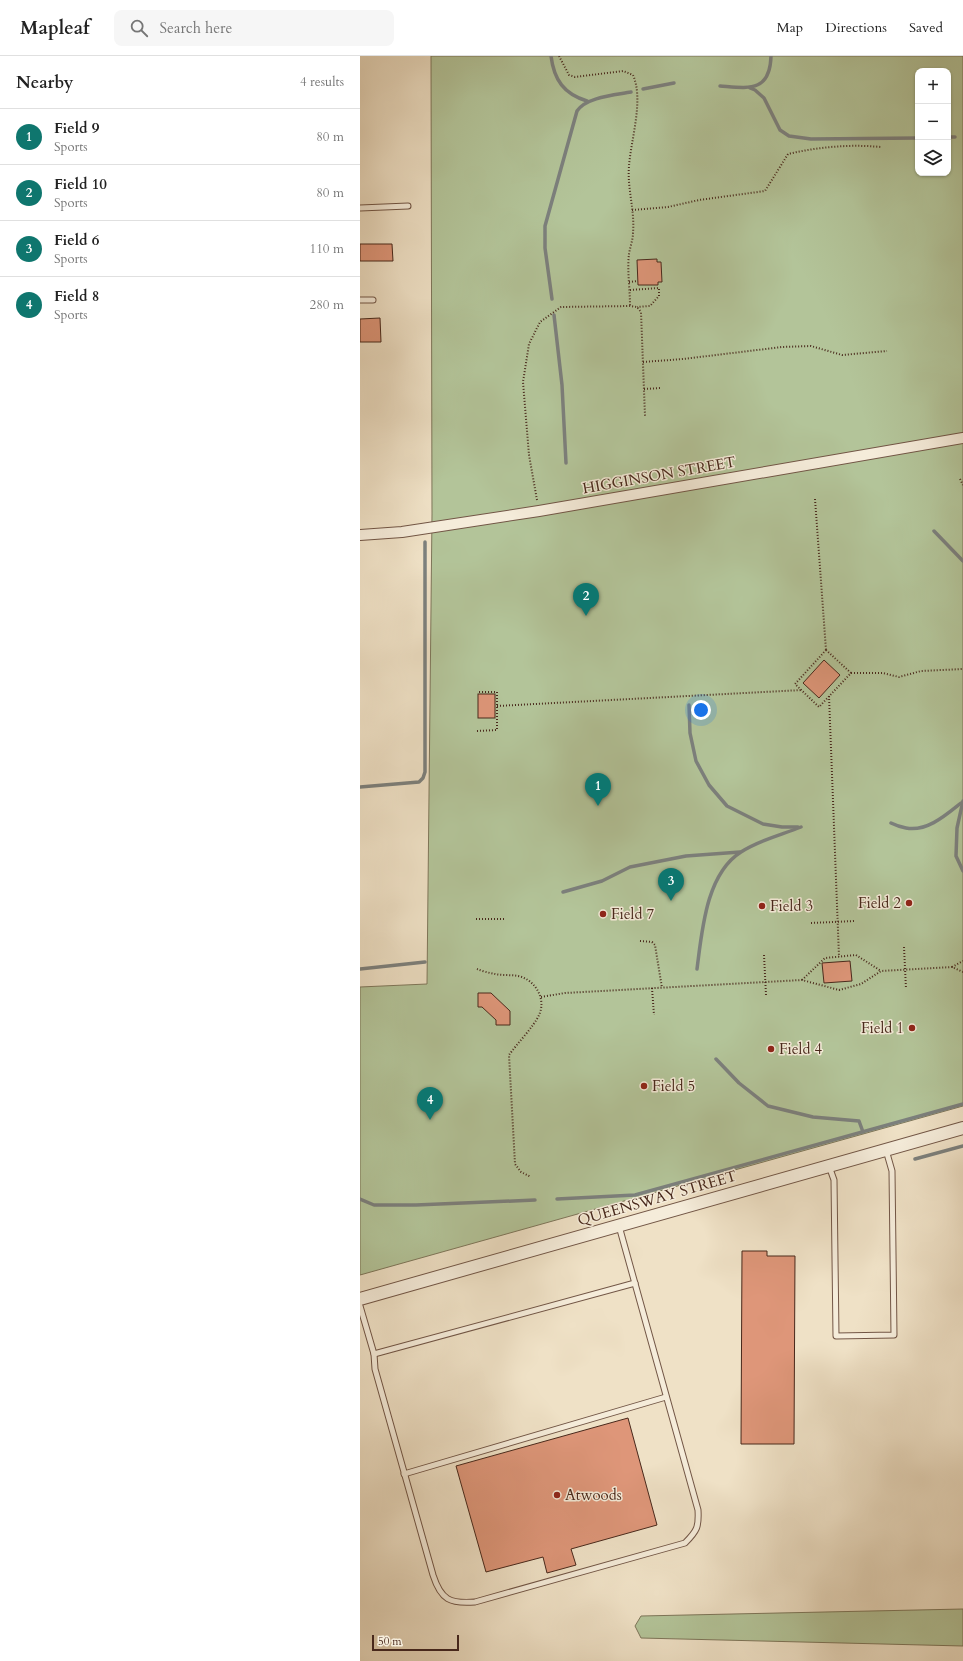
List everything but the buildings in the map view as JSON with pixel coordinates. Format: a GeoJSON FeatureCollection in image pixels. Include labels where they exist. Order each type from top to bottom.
{"type":"FeatureCollection","features":[{"type":"Feature","properties":{"kind":"street","name":"HIGGINSON STREET"},"geometry":{"type":"LineString","coordinates":[[360,535],[402,532],[539,512],[963,438]]}},
{"type":"Feature","properties":{"kind":"street","name":"QUEENSWAY STREET"},"geometry":{"type":"LineString","coordinates":[[360,1299],[963,1128]]}},
{"type":"Feature","properties":{"kind":"lane"},"geometry":{"type":"LineString","coordinates":[[360,208],[408,206]]}},
{"type":"Feature","properties":{"kind":"lane"},"geometry":{"type":"LineString","coordinates":[[360,300],[373,300]]}},
{"type":"Feature","properties":{"kind":"lane"},"geometry":{"type":"LineString","coordinates":[[829,1166],[834,1180],[836,1336],[894,1335],[892,1170],[886,1150]]}},
{"type":"Feature","properties":{"kind":"lane"},"geometry":{"type":"LineString","coordinates":[[360,1306],[374,1354],[375,1369],[438,1589],[448,1600],[460,1603],[475,1602],[685,1543],[694,1535],[699,1525],[698,1510],[619,1226]]}},
{"type":"Feature","properties":{"kind":"lane"},"geometry":{"type":"LineString","coordinates":[[374,1354],[635,1284]]}},
{"type":"Feature","properties":{"kind":"lane"},"geometry":{"type":"LineString","coordinates":[[404,1474],[666,1397]]}},
{"type":"Feature","properties":{"kind":"path"},"geometry":{"type":"LineString","coordinates":[[559,56],[569,75],[575,77],[623,72],[633,75],[637,85],[636,114],[629,166],[633,233],[629,255],[630,306]]}},
{"type":"Feature","properties":{"kind":"path"},"geometry":{"type":"LineString","coordinates":[[632,210],[668,207],[699,200],[765,191],[788,154],[812,148],[847,146],[880,147]]}},
{"type":"Feature","properties":{"kind":"path"},"geometry":{"type":"LineString","coordinates":[[629,282],[638,282]]}},
{"type":"Feature","properties":{"kind":"path"},"geometry":{"type":"LineString","coordinates":[[539,512],[530,455],[523,382],[528,344],[540,322],[562,307],[650,306],[659,296],[659,288],[630,290]]}},
{"type":"Feature","properties":{"kind":"path"},"geometry":{"type":"LineString","coordinates":[[637,307],[641,312],[645,416]]}},
{"type":"Feature","properties":{"kind":"path"},"geometry":{"type":"LineString","coordinates":[[643,362],[682,359],[782,347],[811,346],[842,354],[887,351]]}},
{"type":"Feature","properties":{"kind":"path"},"geometry":{"type":"LineString","coordinates":[[644,389],[661,388]]}},
{"type":"Feature","properties":{"kind":"path"},"geometry":{"type":"LineString","coordinates":[[960,479],[963,485]]}},
{"type":"Feature","properties":{"kind":"path"},"geometry":{"type":"LineString","coordinates":[[815,499],[826,650],[850,674]]}},
{"type":"Feature","properties":{"kind":"path"},"geometry":{"type":"LineString","coordinates":[[826,650],[795,684],[819,707],[850,674],[883,673],[899,677],[921,671],[963,669]]}},
{"type":"Feature","properties":{"kind":"path"},"geometry":{"type":"LineString","coordinates":[[497,706],[802,690]]}},
{"type":"Feature","properties":{"kind":"path"},"geometry":{"type":"LineString","coordinates":[[477,692],[497,692],[497,730],[477,731]]}},
{"type":"Feature","properties":{"kind":"path"},"geometry":{"type":"LineString","coordinates":[[829,696],[839,957]]}},
{"type":"Feature","properties":{"kind":"path"},"geometry":{"type":"LineString","coordinates":[[476,919],[505,919]]}},
{"type":"Feature","properties":{"kind":"path"},"geometry":{"type":"LineString","coordinates":[[811,923],[855,921]]}},
{"type":"Feature","properties":{"kind":"path"},"geometry":{"type":"LineString","coordinates":[[640,941],[652,942],[655,945],[662,988]]}},
{"type":"Feature","properties":{"kind":"path"},"geometry":{"type":"LineString","coordinates":[[904,947],[906,989]]}},
{"type":"Feature","properties":{"kind":"path"},"geometry":{"type":"LineString","coordinates":[[764,955],[766,995]]}},
{"type":"Feature","properties":{"kind":"path"},"geometry":{"type":"LineString","coordinates":[[802,980],[825,958],[856,955],[881,971]]}},
{"type":"Feature","properties":{"kind":"path"},"geometry":{"type":"LineString","coordinates":[[541,997],[565,993],[802,980],[839,990],[861,984],[881,971],[952,967],[963,961]]}},
{"type":"Feature","properties":{"kind":"path"},"geometry":{"type":"LineString","coordinates":[[952,967],[963,972]]}},
{"type":"Feature","properties":{"kind":"path"},"geometry":{"type":"LineString","coordinates":[[476,969],[496,974],[516,975],[524,978],[537,988],[541,997],[539,1016],[509,1055],[515,1164],[521,1172],[531,1177]]}},
{"type":"Feature","properties":{"kind":"path"},"geometry":{"type":"LineString","coordinates":[[652,988],[654,1015]]}},
{"type":"Feature","properties":{"kind":"green space"},"geometry":{"type":"Polygon","coordinates":[[[431,56],[963,56],[963,1106],[360,1275],[360,987],[427,984],[432,514],[431,56]]]}},
{"type":"Feature","properties":{"kind":"green space"},"geometry":{"type":"Polygon","coordinates":[[[963,1609],[963,1646],[641,1638],[635,1626],[641,1616],[963,1609]]]}},
{"type":"Feature","properties":{"kind":"waterway"},"geometry":{"type":"LineString","coordinates":[[551,56],[552,65],[562,85],[572,94],[587,101]]}},
{"type":"Feature","properties":{"kind":"waterway"},"geometry":{"type":"LineString","coordinates":[[720,86],[756,86],[767,77],[770,68],[771,56]]}},
{"type":"Feature","properties":{"kind":"waterway"},"geometry":{"type":"LineString","coordinates":[[643,89],[674,83]]}},
{"type":"Feature","properties":{"kind":"waterway"},"geometry":{"type":"LineString","coordinates":[[750,88],[755,90],[764,98],[780,130],[789,136],[811,139],[915,138]]}},
{"type":"Feature","properties":{"kind":"waterway"},"geometry":{"type":"LineString","coordinates":[[552,299],[545,248],[545,226],[577,111],[581,106],[594,100],[631,92]]}},
{"type":"Feature","properties":{"kind":"waterway"},"geometry":{"type":"LineString","coordinates":[[554,315],[562,385],[566,463]]}},
{"type":"Feature","properties":{"kind":"waterway"},"geometry":{"type":"LineString","coordinates":[[934,531],[963,561]]}},
{"type":"Feature","properties":{"kind":"waterway"},"geometry":{"type":"LineString","coordinates":[[360,787],[419,782],[423,778],[425,772],[425,542]]}},
{"type":"Feature","properties":{"kind":"waterway"},"geometry":{"type":"LineString","coordinates":[[689,705],[690,733],[696,761],[709,785],[727,806],[763,824],[782,827],[798,827]]}},
{"type":"Feature","properties":{"kind":"waterway"},"geometry":{"type":"LineString","coordinates":[[963,801],[957,828],[956,856],[963,871]]}},
{"type":"Feature","properties":{"kind":"waterway"},"geometry":{"type":"LineString","coordinates":[[891,823],[914,829],[929,825],[936,822],[961,803]]}},
{"type":"Feature","properties":{"kind":"waterway"},"geometry":{"type":"LineString","coordinates":[[697,969],[701,938],[708,904],[720,874],[729,862],[741,852],[763,841],[801,827]]}},
{"type":"Feature","properties":{"kind":"waterway"},"geometry":{"type":"LineString","coordinates":[[563,892],[602,881],[630,867],[686,856],[740,852]]}},
{"type":"Feature","properties":{"kind":"waterway"},"geometry":{"type":"LineString","coordinates":[[360,969],[425,962]]}},
{"type":"Feature","properties":{"kind":"waterway"},"geometry":{"type":"LineString","coordinates":[[716,1059],[739,1083],[768,1106],[813,1117],[859,1121],[863,1132]]}},
{"type":"Feature","properties":{"kind":"waterway"},"geometry":{"type":"LineString","coordinates":[[557,1199],[635,1195],[963,1104]]}},
{"type":"Feature","properties":{"kind":"waterway"},"geometry":{"type":"LineString","coordinates":[[915,1159],[963,1146]]}},
{"type":"Feature","properties":{"kind":"waterway"},"geometry":{"type":"LineString","coordinates":[[360,1199],[374,1205],[416,1205],[535,1200]]}},
{"type":"Feature","properties":{"kind":"place","name":"Field 10"},"geometry":{"type":"Point","coordinates":[586,616]}},
{"type":"Feature","properties":{"kind":"place","name":"Field 9"},"geometry":{"type":"Point","coordinates":[598,806]}},
{"type":"Feature","properties":{"kind":"place","name":"Field 6"},"geometry":{"type":"Point","coordinates":[671,901]}},
{"type":"Feature","properties":{"kind":"place","name":"Field 2"},"geometry":{"type":"Point","coordinates":[909,903]}},
{"type":"Feature","properties":{"kind":"place","name":"Field 3"},"geometry":{"type":"Point","coordinates":[762,906]}},
{"type":"Feature","properties":{"kind":"place","name":"Field 7"},"geometry":{"type":"Point","coordinates":[603,914]}},
{"type":"Feature","properties":{"kind":"place","name":"Field 1"},"geometry":{"type":"Point","coordinates":[912,1028]}},
{"type":"Feature","properties":{"kind":"place","name":"Field 4"},"geometry":{"type":"Point","coordinates":[771,1049]}},
{"type":"Feature","properties":{"kind":"place","name":"Field 5"},"geometry":{"type":"Point","coordinates":[644,1086]}},
{"type":"Feature","properties":{"kind":"place","name":"Field 8"},"geometry":{"type":"Point","coordinates":[430,1120]}},
{"type":"Feature","properties":{"kind":"place","name":"Atwoods"},"geometry":{"type":"Point","coordinates":[557,1495]}}]}
